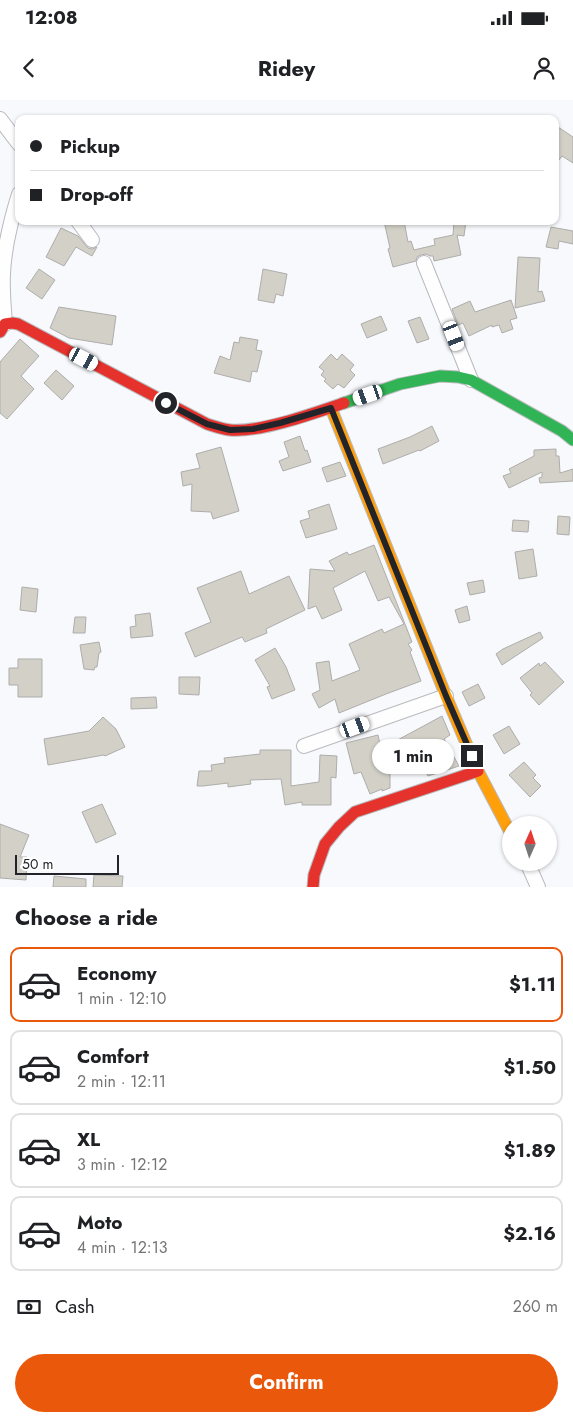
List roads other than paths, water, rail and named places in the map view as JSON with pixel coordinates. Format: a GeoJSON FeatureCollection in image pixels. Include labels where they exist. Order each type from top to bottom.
{"type":"FeatureCollection","features":[{"type":"Feature","properties":{"kind":"street"},"geometry":{"type":"LineString","coordinates":[[0,119],[15,139]]}},
{"type":"Feature","properties":{"kind":"street"},"geometry":{"type":"LineString","coordinates":[[15,210],[6,246],[3,273],[3,328],[12,323],[18,324],[207,424],[230,430],[253,429],[331,408],[400,384],[440,376],[471,380],[562,431],[573,440]]}},
{"type":"Feature","properties":{"kind":"street"},"geometry":{"type":"LineString","coordinates":[[81,225],[92,240]]}},
{"type":"Feature","properties":{"kind":"street"},"geometry":{"type":"LineString","coordinates":[[424,263],[471,380]]}},
{"type":"Feature","properties":{"kind":"street"},"geometry":{"type":"LineString","coordinates":[[331,408],[446,696],[478,771],[502,817]]}},
{"type":"Feature","properties":{"kind":"street"},"geometry":{"type":"LineString","coordinates":[[304,746],[446,696]]}},
{"type":"Feature","properties":{"kind":"street"},"geometry":{"type":"LineString","coordinates":[[313,887],[314,874],[325,844],[355,812],[478,771]]}},
{"type":"Feature","properties":{"kind":"street"},"geometry":{"type":"LineString","coordinates":[[531,871],[538,887]]}}]}
